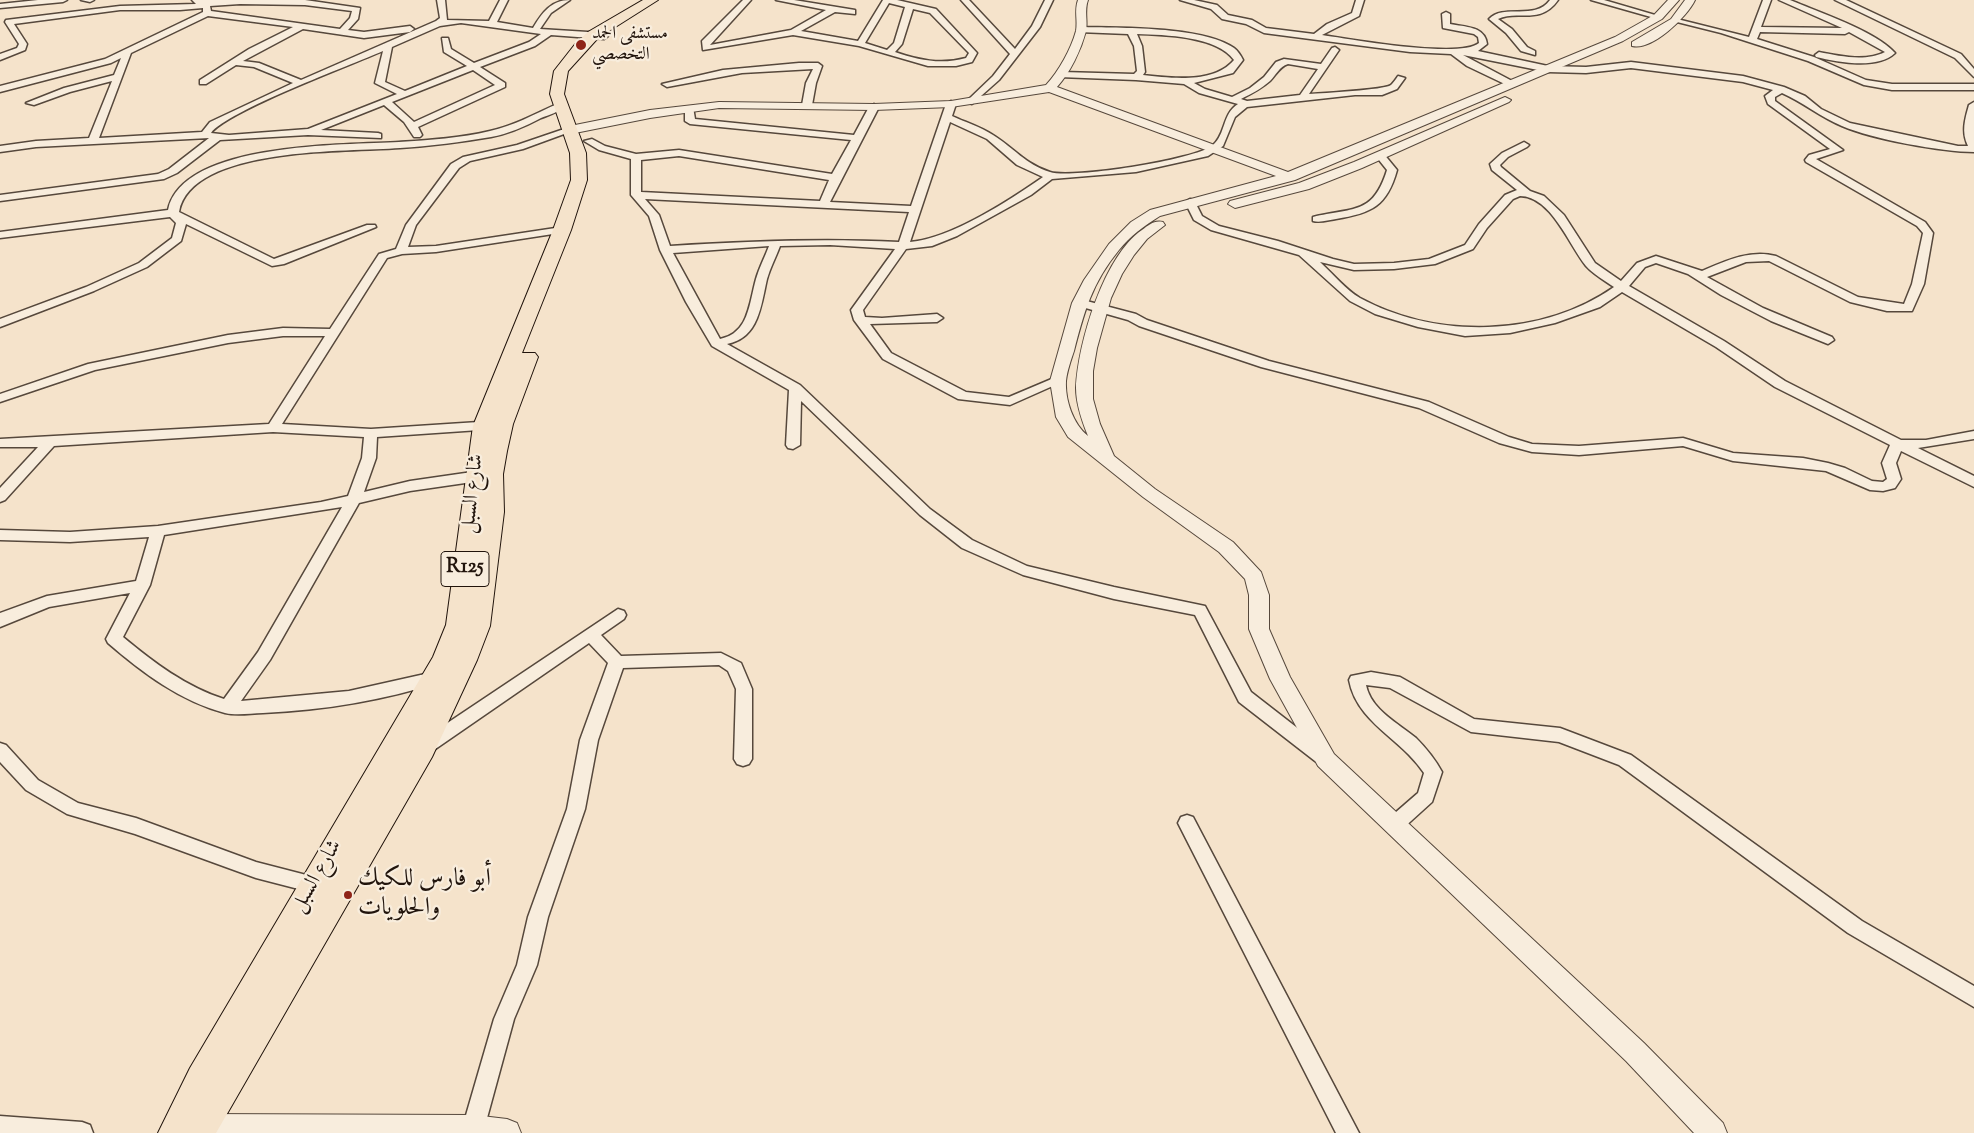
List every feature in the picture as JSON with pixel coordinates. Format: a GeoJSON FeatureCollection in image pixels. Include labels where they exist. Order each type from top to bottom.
{"type":"FeatureCollection","features":[{"type":"Feature","properties":{"kind":"main road","name":"شارع السبل"},"geometry":{"type":"LineString","coordinates":[[190,1132],[202,1080],[445,659],[458,626],[493,425],[579,180],[578,153],[581,133],[571,95],[570,83],[574,72],[599,35],[652,0]]}},
{"type":"Feature","properties":{"kind":"main road","name":"شارع السبل"},"geometry":{"type":"LineString","coordinates":[[493,425],[594,180],[595,157],[581,133],[560,106],[557,94],[561,71],[581,46],[661,0]]}},
{"type":"Feature","properties":{"kind":"main road","name":"شارع السبل"},"geometry":{"type":"LineString","coordinates":[[190,1132],[422,749],[478,626],[493,512],[483,475]]}},
{"type":"Feature","properties":{"kind":"street"},"geometry":{"type":"LineString","coordinates":[[0,6],[63,0]]}},
{"type":"Feature","properties":{"kind":"street"},"geometry":{"type":"LineString","coordinates":[[85,0],[90,0]]}},
{"type":"Feature","properties":{"kind":"street"},"geometry":{"type":"LineString","coordinates":[[189,0],[246,18],[364,35],[463,20],[493,22],[535,31],[599,35]]}},
{"type":"Feature","properties":{"kind":"street"},"geometry":{"type":"LineString","coordinates":[[0,19],[9,22],[120,8],[180,8],[301,0],[360,7],[354,19],[342,32]]}},
{"type":"Feature","properties":{"kind":"street"},"geometry":{"type":"LineString","coordinates":[[205,135],[213,124],[220,120],[439,23],[444,18],[441,0]]}},
{"type":"Feature","properties":{"kind":"street"},"geometry":{"type":"LineString","coordinates":[[493,22],[504,0]]}},
{"type":"Feature","properties":{"kind":"street"},"geometry":{"type":"LineString","coordinates":[[535,31],[548,12],[566,0]]}},
{"type":"Feature","properties":{"kind":"street"},"geometry":{"type":"LineString","coordinates":[[747,0],[705,42],[706,48],[792,32],[834,9]]}},
{"type":"Feature","properties":{"kind":"street"},"geometry":{"type":"LineString","coordinates":[[780,0],[852,12]]}},
{"type":"Feature","properties":{"kind":"street"},"geometry":{"type":"LineString","coordinates":[[792,32],[860,44],[922,62],[945,65],[961,64],[969,60],[972,54],[933,11],[887,0],[860,44]]}},
{"type":"Feature","properties":{"kind":"street"},"geometry":{"type":"LineString","coordinates":[[965,0],[1014,53]]}},
{"type":"Feature","properties":{"kind":"street"},"geometry":{"type":"LineString","coordinates":[[972,100],[996,78],[1036,27],[1049,0]]}},
{"type":"Feature","properties":{"kind":"street"},"geometry":{"type":"LineString","coordinates":[[1050,88],[1062,75],[1081,30],[1080,8],[1083,0]]}},
{"type":"Feature","properties":{"kind":"street"},"geometry":{"type":"LineString","coordinates":[[1184,0],[1214,7],[1225,17],[1249,22],[1253,26],[1264,30],[1410,49],[1460,52],[1548,69],[1571,70],[1631,65],[1743,80],[1781,89],[1802,98],[1818,111],[1847,124],[1885,135],[1958,150],[1974,148],[1968,139],[1969,119],[1974,105]]}},
{"type":"Feature","properties":{"kind":"street"},"geometry":{"type":"LineString","coordinates":[[1317,36],[1324,27],[1343,22],[1356,14],[1361,0],[1368,0]]}},
{"type":"Feature","properties":{"kind":"street"},"geometry":{"type":"LineString","coordinates":[[1532,53],[1525,51],[1509,31],[1493,19],[1498,15],[1530,13],[1549,7],[1554,0]]}},
{"type":"Feature","properties":{"kind":"street"},"geometry":{"type":"LineString","coordinates":[[1598,0],[1658,17]]}},
{"type":"Feature","properties":{"kind":"street"},"geometry":{"type":"LineString","coordinates":[[1326,760],[1280,679],[1259,629],[1259,596],[1254,577],[1226,547],[1149,493],[1106,457],[1074,434],[1064,417],[1058,381],[1079,304],[1091,280],[1114,247],[1136,225],[1155,213],[1192,206],[1289,176],[1619,39],[1658,17],[1674,0]]}},
{"type":"Feature","properties":{"kind":"street"},"geometry":{"type":"LineString","coordinates":[[1106,457],[1095,434],[1084,392],[1086,355],[1101,308],[1122,260],[1150,228],[1192,206],[1235,204],[1304,186],[1380,154],[1571,70],[1636,44],[1677,21],[1687,8],[1690,0]]}},
{"type":"Feature","properties":{"kind":"street"},"geometry":{"type":"LineString","coordinates":[[1752,40],[1768,0]]}},
{"type":"Feature","properties":{"kind":"street"},"geometry":{"type":"LineString","coordinates":[[1762,43],[1845,59],[1870,58],[1890,53],[1887,48],[1856,32],[1783,0]]}},
{"type":"Feature","properties":{"kind":"street"},"geometry":{"type":"LineString","coordinates":[[1839,0],[1958,56],[1974,74]]}},
{"type":"Feature","properties":{"kind":"street"},"geometry":{"type":"LineString","coordinates":[[246,18],[273,1]]}},
{"type":"Feature","properties":{"kind":"street"},"geometry":{"type":"LineString","coordinates":[[890,52],[898,44],[910,5]]}},
{"type":"Feature","properties":{"kind":"street"},"geometry":{"type":"LineString","coordinates":[[0,89],[108,61],[127,53],[206,6]]}},
{"type":"Feature","properties":{"kind":"street"},"geometry":{"type":"LineString","coordinates":[[1446,14],[1446,26],[1477,32],[1482,36],[1483,44],[1478,49],[1460,52]]}},
{"type":"Feature","properties":{"kind":"street"},"geometry":{"type":"LineString","coordinates":[[1677,21],[1762,43],[1838,69],[1864,82],[1892,87],[1974,87]]}},
{"type":"Feature","properties":{"kind":"street"},"geometry":{"type":"LineString","coordinates":[[0,57],[21,50],[24,44],[9,22]]}},
{"type":"Feature","properties":{"kind":"street"},"geometry":{"type":"LineString","coordinates":[[203,82],[234,62],[302,26]]}},
{"type":"Feature","properties":{"kind":"street"},"geometry":{"type":"LineString","coordinates":[[1756,29],[1856,32],[1898,28]]}},
{"type":"Feature","properties":{"kind":"street"},"geometry":{"type":"LineString","coordinates":[[1062,75],[1136,77],[1186,82],[1230,70],[1237,66],[1239,60],[1238,55],[1220,45],[1191,38],[1131,30],[1081,30]]}},
{"type":"Feature","properties":{"kind":"street"},"geometry":{"type":"LineString","coordinates":[[1131,30],[1141,59],[1141,72],[1136,77]]}},
{"type":"Feature","properties":{"kind":"street"},"geometry":{"type":"LineString","coordinates":[[308,132],[532,44],[550,32]]}},
{"type":"Feature","properties":{"kind":"street"},"geometry":{"type":"LineString","coordinates":[[412,126],[502,85],[475,66],[447,50],[445,40]]}},
{"type":"Feature","properties":{"kind":"street"},"geometry":{"type":"LineString","coordinates":[[388,45],[380,83],[405,94]]}},
{"type":"Feature","properties":{"kind":"street"},"geometry":{"type":"LineString","coordinates":[[1303,96],[1335,50]]}},
{"type":"Feature","properties":{"kind":"street"},"geometry":{"type":"LineString","coordinates":[[1460,52],[1470,64],[1511,84]]}},
{"type":"Feature","properties":{"kind":"street"},"geometry":{"type":"LineString","coordinates":[[93,141],[127,53]]}},
{"type":"Feature","properties":{"kind":"street"},"geometry":{"type":"LineString","coordinates":[[1234,99],[1253,90],[1267,79],[1279,64],[1287,61],[1324,66]]}},
{"type":"Feature","properties":{"kind":"street"},"geometry":{"type":"LineString","coordinates":[[234,62],[256,65],[301,83]]}},
{"type":"Feature","properties":{"kind":"street"},"geometry":{"type":"LineString","coordinates":[[667,84],[716,73],[818,66],[810,83],[807,105]]}},
{"type":"Feature","properties":{"kind":"street"},"geometry":{"type":"LineString","coordinates":[[31,102],[67,90],[118,77]]}},
{"type":"Feature","properties":{"kind":"street"},"geometry":{"type":"LineString","coordinates":[[947,117],[990,137],[1021,163],[1050,176],[1068,177],[1173,162],[1200,156],[1216,148],[1225,136],[1232,113],[1245,104],[1303,96],[1382,92],[1394,87],[1401,78]]}},
{"type":"Feature","properties":{"kind":"street"},"geometry":{"type":"LineString","coordinates":[[1186,82],[1202,91],[1234,99],[1245,104]]}},
{"type":"Feature","properties":{"kind":"street"},"geometry":{"type":"LineString","coordinates":[[401,251],[411,225],[455,166],[468,159],[690,109],[719,105],[874,107],[951,104],[1050,88],[1289,176],[1304,186]]}},
{"type":"Feature","properties":{"kind":"street"},"geometry":{"type":"LineString","coordinates":[[1302,252],[1354,299],[1380,311],[1418,323],[1465,332],[1510,329],[1551,320],[1596,305],[1622,288],[1641,265],[1656,259],[1665,260],[1702,275],[1744,258],[1758,255],[1772,258],[1854,300],[1887,307],[1908,308],[1918,284],[1928,234],[1921,224],[1810,160],[1838,150],[1771,102],[1770,96],[1781,89]]}},
{"type":"Feature","properties":{"kind":"street"},"geometry":{"type":"LineString","coordinates":[[385,101],[402,114],[412,126],[418,138]]}},
{"type":"Feature","properties":{"kind":"street"},"geometry":{"type":"LineString","coordinates":[[951,104],[903,246],[857,310],[860,320],[887,356],[963,396],[1010,401],[1058,381]]}},
{"type":"Feature","properties":{"kind":"street"},"geometry":{"type":"LineString","coordinates":[[0,323],[90,289],[143,265],[177,239],[181,223],[173,213],[175,203],[189,184],[227,163],[346,146],[400,145],[492,134],[526,122],[560,106]]}},
{"type":"Feature","properties":{"kind":"street"},"geometry":{"type":"LineString","coordinates":[[823,205],[835,178],[874,107]]}},
{"type":"Feature","properties":{"kind":"street"},"geometry":{"type":"LineString","coordinates":[[690,109],[690,121],[857,138]]}},
{"type":"Feature","properties":{"kind":"street"},"geometry":{"type":"LineString","coordinates":[[0,149],[36,144],[205,135],[229,138],[308,132],[454,138]]}},
{"type":"Feature","properties":{"kind":"street"},"geometry":{"type":"LineString","coordinates":[[581,133],[602,148],[636,157],[679,153],[835,178]]}},
{"type":"Feature","properties":{"kind":"street"},"geometry":{"type":"LineString","coordinates":[[0,198],[160,177],[173,171],[217,137]]}},
{"type":"Feature","properties":{"kind":"street"},"geometry":{"type":"LineString","coordinates":[[1524,145],[1505,155],[1494,164],[1496,168],[1526,193]]}},
{"type":"Feature","properties":{"kind":"street"},"geometry":{"type":"LineString","coordinates":[[1317,219],[1374,207],[1382,198],[1392,170],[1380,154]]}},
{"type":"Feature","properties":{"kind":"street"},"geometry":{"type":"LineString","coordinates":[[636,157],[636,195],[654,215],[666,250],[692,302],[716,343],[795,388],[834,423],[925,512],[967,544],[1023,570],[1114,593],[1200,610],[1245,697],[1326,760],[1635,1052],[1713,1133]]}},
{"type":"Feature","properties":{"kind":"street"},"geometry":{"type":"LineString","coordinates":[[666,250],[776,243],[830,242],[903,246],[928,244],[952,234],[1027,193],[1050,176]]}},
{"type":"Feature","properties":{"kind":"street"},"geometry":{"type":"LineString","coordinates":[[1192,206],[1198,218],[1215,228],[1274,242],[1354,267],[1394,266],[1431,262],[1469,247],[1509,197],[1519,192],[1526,193],[1540,198],[1560,217],[1591,265],[1622,288],[1720,344],[1780,384],[1974,482]]}},
{"type":"Feature","properties":{"kind":"street"},"geometry":{"type":"LineString","coordinates":[[636,195],[914,209]]}},
{"type":"Feature","properties":{"kind":"street"},"geometry":{"type":"LineString","coordinates":[[0,235],[173,213],[272,263],[280,262],[371,227]]}},
{"type":"Feature","properties":{"kind":"street"},"geometry":{"type":"LineString","coordinates":[[273,428],[382,256],[401,251],[436,249],[562,230]]}},
{"type":"Feature","properties":{"kind":"street"},"geometry":{"type":"LineString","coordinates":[[716,343],[736,338],[742,334],[756,308],[762,278],[776,243]]}},
{"type":"Feature","properties":{"kind":"street"},"geometry":{"type":"LineString","coordinates":[[1693,272],[1733,299],[1792,327],[1828,340]]}},
{"type":"Feature","properties":{"kind":"street"},"geometry":{"type":"LineString","coordinates":[[1079,304],[1101,308],[1265,364],[1344,385],[1393,395],[1440,410],[1509,442],[1531,448],[1558,451],[1604,449],[1668,442],[1691,444],[1737,458],[1818,466],[1839,471],[1865,485],[1882,488],[1890,485],[1894,479],[1890,463],[1897,444]]}},
{"type":"Feature","properties":{"kind":"street"},"geometry":{"type":"LineString","coordinates":[[860,320],[882,322],[937,318]]}},
{"type":"Feature","properties":{"kind":"street"},"geometry":{"type":"LineString","coordinates":[[0,398],[92,366],[228,340],[283,332],[333,333]]}},
{"type":"Feature","properties":{"kind":"street"},"geometry":{"type":"LineString","coordinates":[[793,445],[795,388]]}},
{"type":"Feature","properties":{"kind":"street"},"geometry":{"type":"LineString","coordinates":[[0,443],[50,442],[273,428],[371,433],[493,425]]}},
{"type":"Feature","properties":{"kind":"street"},"geometry":{"type":"LineString","coordinates":[[228,707],[264,656],[354,499],[369,458],[371,433]]}},
{"type":"Feature","properties":{"kind":"street"},"geometry":{"type":"LineString","coordinates":[[1897,444],[1926,444],[1974,435]]}},
{"type":"Feature","properties":{"kind":"street"},"geometry":{"type":"LineString","coordinates":[[0,497],[50,442]]}},
{"type":"Feature","properties":{"kind":"street"},"geometry":{"type":"LineString","coordinates":[[0,535],[70,537],[158,530],[321,507],[419,484],[483,475]]}},
{"type":"Feature","properties":{"kind":"street"},"geometry":{"type":"LineString","coordinates":[[158,530],[142,585],[114,639],[144,664],[176,685],[228,707],[298,706],[389,691],[434,678]]}},
{"type":"Feature","properties":{"kind":"street"},"geometry":{"type":"LineString","coordinates":[[0,622],[3,618],[47,602],[142,585]]}},
{"type":"Feature","properties":{"kind":"street"},"geometry":{"type":"LineString","coordinates":[[422,749],[590,636],[618,615]]}},
{"type":"Feature","properties":{"kind":"street"},"geometry":{"type":"LineString","coordinates":[[590,636],[617,662],[720,659],[735,667],[744,689],[743,759]]}},
{"type":"Feature","properties":{"kind":"street"},"geometry":{"type":"LineString","coordinates":[[473,1129],[504,1019],[527,965],[538,917],[576,809],[589,740],[617,662]]}},
{"type":"Feature","properties":{"kind":"street"},"geometry":{"type":"LineString","coordinates":[[1394,825],[1426,797],[1433,772],[1417,750],[1370,710],[1358,693],[1357,680],[1371,678],[1394,682],[1471,725],[1560,736],[1625,760],[1856,927],[1974,996]]}},
{"type":"Feature","properties":{"kind":"street"},"geometry":{"type":"LineString","coordinates":[[0,750],[32,785],[73,808],[136,826],[256,870],[314,885]]}},
{"type":"Feature","properties":{"kind":"street"},"geometry":{"type":"LineString","coordinates":[[1186,823],[1348,1133]]}},
{"type":"Feature","properties":{"kind":"street"},"geometry":{"type":"LineString","coordinates":[[0,1128],[82,1133]]}},
{"type":"Feature","properties":{"kind":"street"},"geometry":{"type":"LineString","coordinates":[[190,1132],[473,1129],[507,1133]]}},
{"type":"Feature","properties":{"kind":"place","name":"مستشفى الحمد التخصصي"},"geometry":{"type":"Point","coordinates":[581,45]}},
{"type":"Feature","properties":{"kind":"place","name":"أبو فارس للكيك والحلويات"},"geometry":{"type":"Point","coordinates":[348,895]}}]}
